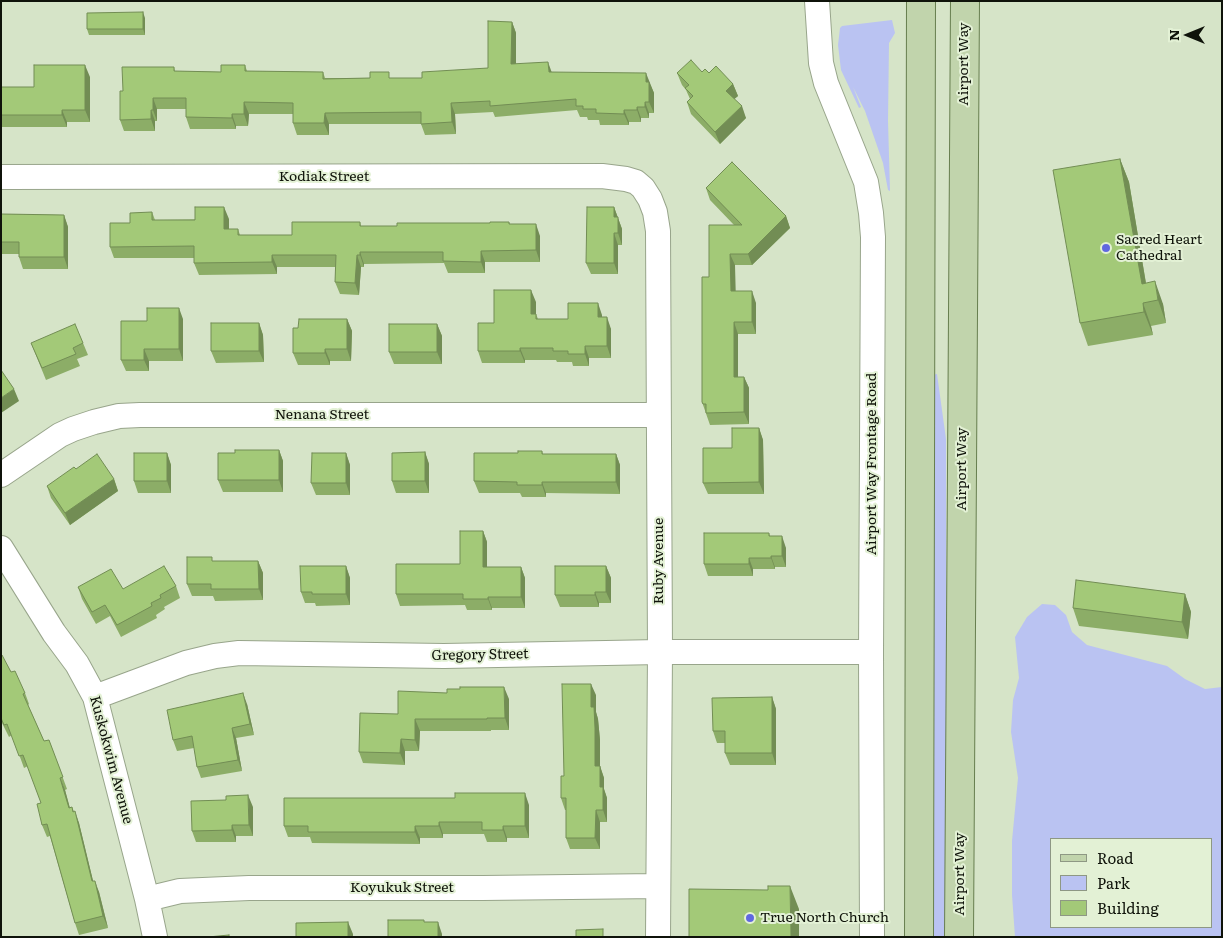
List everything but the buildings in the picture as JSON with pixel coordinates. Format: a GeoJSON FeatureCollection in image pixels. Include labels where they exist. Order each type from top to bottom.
{"type":"FeatureCollection","features":[{"type":"Feature","properties":{"kind":"main road"},"geometry":{"type":"LineString","coordinates":[[919,937],[921,1]]}},
{"type":"Feature","properties":{"kind":"main road","name":"Airport Way"},"geometry":{"type":"LineString","coordinates":[[959,937],[965,1]]}},
{"type":"Feature","properties":{"kind":"street","name":"Airport Way Frontage Road"},"geometry":{"type":"LineString","coordinates":[[817,1],[821,63],[826,83],[866,182],[873,237],[872,937]]}},
{"type":"Feature","properties":{"kind":"street","name":"Kodiak Street"},"geometry":{"type":"LineString","coordinates":[[1,177],[602,176],[626,179],[636,182],[643,188]]}},
{"type":"Feature","properties":{"kind":"street","name":"Ruby Avenue"},"geometry":{"type":"LineString","coordinates":[[643,188],[655,212],[658,231],[660,652],[658,937]]}},
{"type":"Feature","properties":{"kind":"street","name":"Nenana Street"},"geometry":{"type":"LineString","coordinates":[[1,475],[60,435],[94,422],[119,416],[658,415]]}},
{"type":"Feature","properties":{"kind":"street","name":"Kuskokwim Avenue"},"geometry":{"type":"LineString","coordinates":[[1,548],[54,633],[77,664],[95,696],[147,898],[155,937]]}},
{"type":"Feature","properties":{"kind":"street","name":"Gregory Street"},"geometry":{"type":"LineString","coordinates":[[95,696],[186,663],[215,656],[239,653],[444,656],[660,652],[871,652]]}},
{"type":"Feature","properties":{"kind":"street","name":"Koyukuk Street"},"geometry":{"type":"LineString","coordinates":[[147,898],[180,891],[249,888],[658,886]]}},
{"type":"Feature","properties":{"kind":"green space"},"geometry":{"type":"Polygon","coordinates":[[[892,20],[895,33],[889,43],[888,121],[890,191],[888,190],[883,163],[865,111],[853,87],[861,107],[859,108],[841,70],[838,45],[840,28],[842,26],[892,20]]]}},
{"type":"Feature","properties":{"kind":"green space"},"geometry":{"type":"Polygon","coordinates":[[[937,374],[946,439],[947,937],[931,937],[932,375],[937,374]]]}},
{"type":"Feature","properties":{"kind":"green space"},"geometry":{"type":"Polygon","coordinates":[[[1042,604],[1055,605],[1066,615],[1072,632],[1087,645],[1167,666],[1185,679],[1205,689],[1222,687],[1222,937],[1015,937],[1012,895],[1012,841],[1018,778],[1011,732],[1013,700],[1019,678],[1015,637],[1027,617],[1042,604]]]}},
{"type":"Feature","properties":{"kind":"place","name":"Sacred Heart Cathedral"},"geometry":{"type":"Point","coordinates":[1106,248]}},
{"type":"Feature","properties":{"kind":"place","name":"True North Church"},"geometry":{"type":"Point","coordinates":[750,918]}}]}
